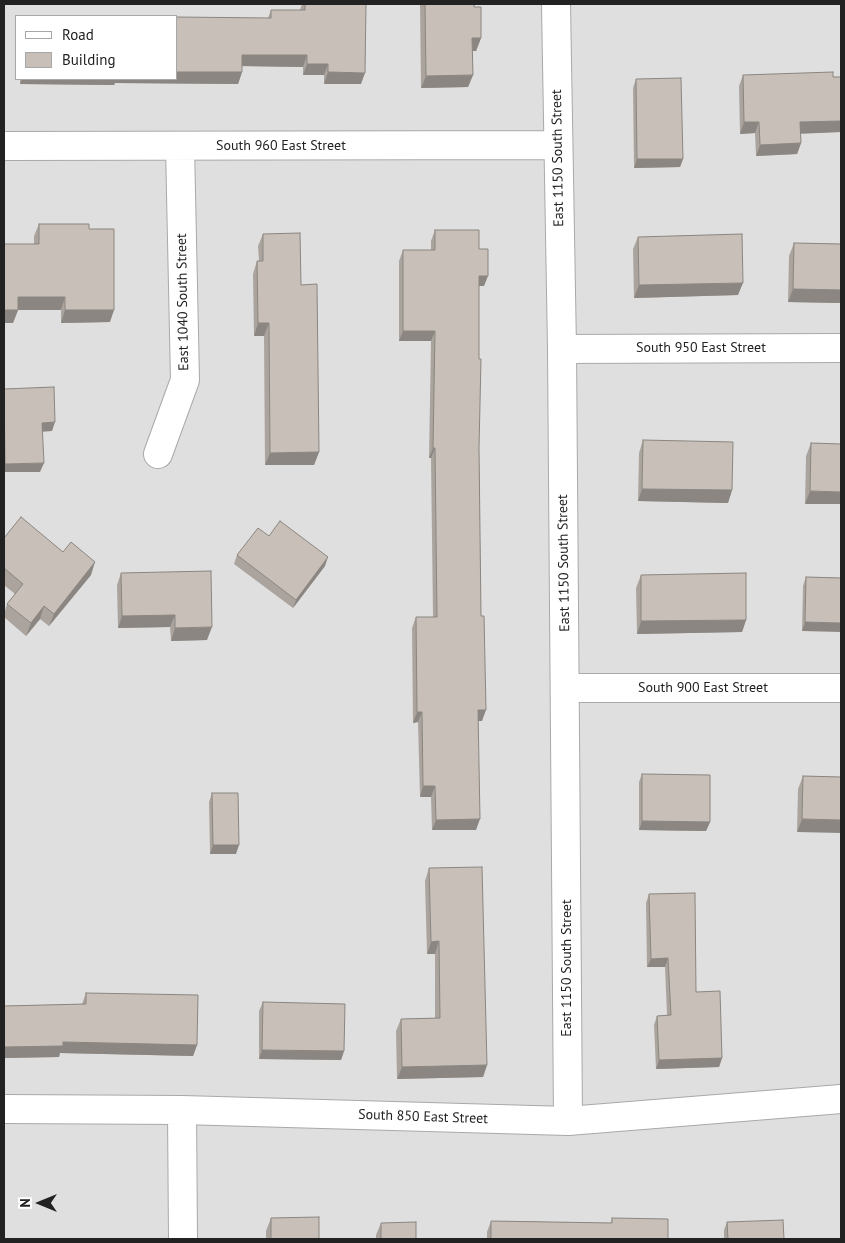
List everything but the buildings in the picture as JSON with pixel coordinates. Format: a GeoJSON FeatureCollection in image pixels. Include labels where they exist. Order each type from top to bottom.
{"type":"FeatureCollection","features":[{"type":"Feature","properties":{"kind":"street","name":"East 1150 South Street"},"geometry":{"type":"LineString","coordinates":[[556,4],[562,348],[568,1121]]}},
{"type":"Feature","properties":{"kind":"street","name":"South 960 East Street"},"geometry":{"type":"LineString","coordinates":[[4,146],[558,145]]}},
{"type":"Feature","properties":{"kind":"street","name":"East 1040 South Street"},"geometry":{"type":"LineString","coordinates":[[158,454],[184,380],[180,146]]}},
{"type":"Feature","properties":{"kind":"street","name":"South 950 East Street"},"geometry":{"type":"LineString","coordinates":[[562,348],[841,348]]}},
{"type":"Feature","properties":{"kind":"street","name":"South 900 East Street"},"geometry":{"type":"LineString","coordinates":[[565,688],[841,688]]}},
{"type":"Feature","properties":{"kind":"street","name":"South 850 East Street"},"geometry":{"type":"LineString","coordinates":[[4,1109],[182,1110],[568,1121],[841,1099]]}},
{"type":"Feature","properties":{"kind":"street"},"geometry":{"type":"LineString","coordinates":[[182,1110],[183,1239]]}},
{"type":"Feature","properties":{"kind":"shaded area"},"geometry":{"type":"Polygon","coordinates":[[[4,4],[841,4],[841,1239],[4,1239],[4,4]]]}}]}
